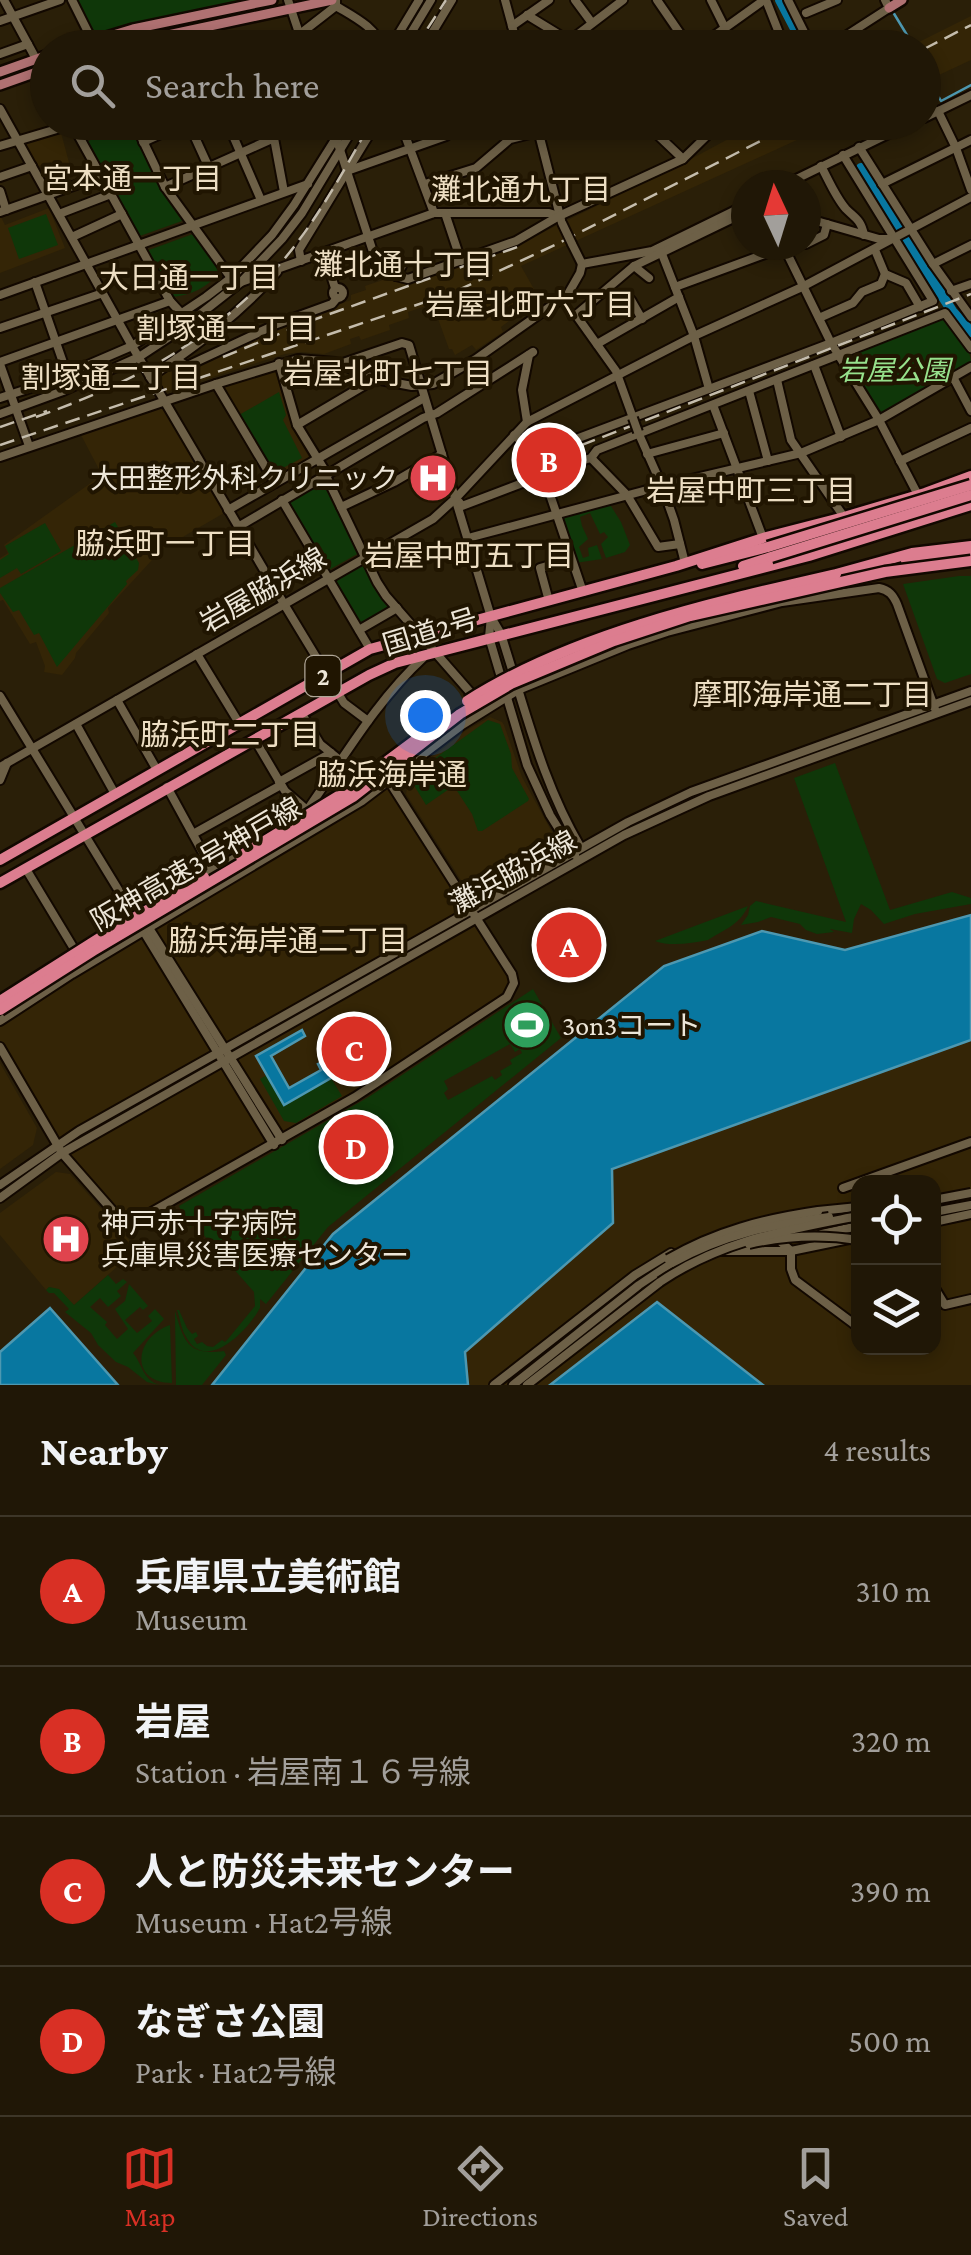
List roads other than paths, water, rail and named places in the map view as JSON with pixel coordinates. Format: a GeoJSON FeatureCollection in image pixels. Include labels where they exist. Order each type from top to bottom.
{"type":"FeatureCollection","features":[{"type":"Feature","properties":{"kind":"highway","name":"国道2号"},"geometry":{"type":"LineString","coordinates":[[683,588],[844,517],[971,476]]}},
{"type":"Feature","properties":{"kind":"highway","name":"国道2号"},"geometry":{"type":"LineString","coordinates":[[768,548],[971,485]]}},
{"type":"Feature","properties":{"kind":"highway"},"geometry":{"type":"LineString","coordinates":[[922,494],[932,518]]}},
{"type":"Feature","properties":{"kind":"highway","name":"国道2号"},"geometry":{"type":"LineString","coordinates":[[0,860],[370,649],[681,565],[703,564],[971,494]]}},
{"type":"Feature","properties":{"kind":"highway","name":"国道2号"},"geometry":{"type":"LineString","coordinates":[[0,883],[395,663],[809,556],[971,505]]}},
{"type":"Feature","properties":{"kind":"highway","name":"阪神高速3号神戸線"},"geometry":{"type":"LineString","coordinates":[[0,1005],[353,796],[460,714],[511,684],[662,624],[833,579],[971,556]]}},
{"type":"Feature","properties":{"kind":"main road"},"geometry":{"type":"LineString","coordinates":[[130,30],[272,0]]}},
{"type":"Feature","properties":{"kind":"main road"},"geometry":{"type":"LineString","coordinates":[[887,4],[902,0]]}},
{"type":"Feature","properties":{"kind":"main road"},"geometry":{"type":"LineString","coordinates":[[182,30],[290,4],[335,2]]}},
{"type":"Feature","properties":{"kind":"main road"},"geometry":{"type":"LineString","coordinates":[[0,72],[30,62]]}},
{"type":"Feature","properties":{"kind":"main road"},"geometry":{"type":"LineString","coordinates":[[0,84],[30,76]]}},
{"type":"Feature","properties":{"kind":"street"},"geometry":{"type":"LineString","coordinates":[[4,0],[30,48]]}},
{"type":"Feature","properties":{"kind":"street"},"geometry":{"type":"LineString","coordinates":[[0,21],[60,0]]}},
{"type":"Feature","properties":{"kind":"street"},"geometry":{"type":"LineString","coordinates":[[72,0],[87,30]]}},
{"type":"Feature","properties":{"kind":"street"},"geometry":{"type":"LineString","coordinates":[[400,30],[418,0]]}},
{"type":"Feature","properties":{"kind":"street"},"geometry":{"type":"LineString","coordinates":[[413,30],[432,0]]}},
{"type":"Feature","properties":{"kind":"street"},"geometry":{"type":"LineString","coordinates":[[434,30],[452,0]]}},
{"type":"Feature","properties":{"kind":"street"},"geometry":{"type":"LineString","coordinates":[[506,0],[513,30]]}},
{"type":"Feature","properties":{"kind":"street"},"geometry":{"type":"LineString","coordinates":[[512,26],[548,0]]}},
{"type":"Feature","properties":{"kind":"street"},"geometry":{"type":"LineString","coordinates":[[575,0],[592,23]]}},
{"type":"Feature","properties":{"kind":"street"},"geometry":{"type":"LineString","coordinates":[[583,30],[623,0]]}},
{"type":"Feature","properties":{"kind":"street"},"geometry":{"type":"LineString","coordinates":[[657,0],[680,30]]}},
{"type":"Feature","properties":{"kind":"street"},"geometry":{"type":"LineString","coordinates":[[711,0],[723,30],[765,0],[778,30]]}},
{"type":"Feature","properties":{"kind":"street"},"geometry":{"type":"LineString","coordinates":[[788,0],[803,30]]}},
{"type":"Feature","properties":{"kind":"street"},"geometry":{"type":"LineString","coordinates":[[806,13],[837,0]]}},
{"type":"Feature","properties":{"kind":"street"},"geometry":{"type":"LineString","coordinates":[[306,30],[335,2],[373,30]]}},
{"type":"Feature","properties":{"kind":"street"},"geometry":{"type":"LineString","coordinates":[[290,4],[298,30]]}},
{"type":"Feature","properties":{"kind":"street"},"geometry":{"type":"LineString","coordinates":[[851,30],[887,4]]}},
{"type":"Feature","properties":{"kind":"street"},"geometry":{"type":"LineString","coordinates":[[527,15],[546,30]]}},
{"type":"Feature","properties":{"kind":"street"},"geometry":{"type":"LineString","coordinates":[[0,54],[28,44]]}},
{"type":"Feature","properties":{"kind":"street"},"geometry":{"type":"LineString","coordinates":[[941,110],[971,95]]}},
{"type":"Feature","properties":{"kind":"street"},"geometry":{"type":"LineString","coordinates":[[0,109],[138,357],[338,694],[368,721]]}},
{"type":"Feature","properties":{"kind":"street"},"geometry":{"type":"LineString","coordinates":[[941,117],[971,194]]}},
{"type":"Feature","properties":{"kind":"street"},"geometry":{"type":"LineString","coordinates":[[0,146],[30,136]]}},
{"type":"Feature","properties":{"kind":"street"},"geometry":{"type":"LineString","coordinates":[[83,140],[170,301],[181,313]]}},
{"type":"Feature","properties":{"kind":"street"},"geometry":{"type":"LineString","coordinates":[[148,140],[144,142],[165,187],[230,278],[241,282],[434,213],[549,213],[561,220]]}},
{"type":"Feature","properties":{"kind":"street"},"geometry":{"type":"LineString","coordinates":[[196,140],[209,168]]}},
{"type":"Feature","properties":{"kind":"street"},"geometry":{"type":"LineString","coordinates":[[235,140],[261,200]]}},
{"type":"Feature","properties":{"kind":"street"},"geometry":{"type":"LineString","coordinates":[[165,187],[270,140]]}},
{"type":"Feature","properties":{"kind":"street"},"geometry":{"type":"LineString","coordinates":[[274,140],[284,192]]}},
{"type":"Feature","properties":{"kind":"street"},"geometry":{"type":"LineString","coordinates":[[0,398],[132,346],[230,278],[272,235],[335,140]]}},
{"type":"Feature","properties":{"kind":"street"},"geometry":{"type":"LineString","coordinates":[[336,140],[378,268],[408,279],[516,241],[561,220],[683,159],[703,140]]}},
{"type":"Feature","properties":{"kind":"street"},"geometry":{"type":"LineString","coordinates":[[0,414],[138,357],[241,282],[282,239],[347,140]]}},
{"type":"Feature","properties":{"kind":"street"},"geometry":{"type":"LineString","coordinates":[[300,261],[298,250],[367,140]]}},
{"type":"Feature","properties":{"kind":"street"},"geometry":{"type":"LineString","coordinates":[[408,140],[434,213]]}},
{"type":"Feature","properties":{"kind":"street"},"geometry":{"type":"LineString","coordinates":[[348,172],[435,140]]}},
{"type":"Feature","properties":{"kind":"street"},"geometry":{"type":"LineString","coordinates":[[425,184],[476,168],[509,140]]}},
{"type":"Feature","properties":{"kind":"street"},"geometry":{"type":"LineString","coordinates":[[0,457],[279,363],[310,358],[340,364],[375,379],[420,386],[433,384],[568,294],[580,273],[582,264],[561,220],[540,140]]}},
{"type":"Feature","properties":{"kind":"street"},"geometry":{"type":"LineString","coordinates":[[663,140],[683,159]]}},
{"type":"Feature","properties":{"kind":"street"},"geometry":{"type":"LineString","coordinates":[[813,170],[874,140]]}},
{"type":"Feature","properties":{"kind":"street"},"geometry":{"type":"LineString","coordinates":[[882,184],[971,140]]}},
{"type":"Feature","properties":{"kind":"street"},"geometry":{"type":"LineString","coordinates":[[859,147],[971,317]]}},
{"type":"Feature","properties":{"kind":"street"},"geometry":{"type":"LineString","coordinates":[[514,435],[536,454],[934,301],[843,155]]}},
{"type":"Feature","properties":{"kind":"street"},"geometry":{"type":"LineString","coordinates":[[0,176],[32,166]]}},
{"type":"Feature","properties":{"kind":"street"},"geometry":{"type":"LineString","coordinates":[[821,166],[845,208],[862,224],[864,235]]}},
{"type":"Feature","properties":{"kind":"street"},"geometry":{"type":"LineString","coordinates":[[0,191],[3,211],[101,176]]}},
{"type":"Feature","properties":{"kind":"street"},"geometry":{"type":"LineString","coordinates":[[0,295],[306,184],[322,183]]}},
{"type":"Feature","properties":{"kind":"street"},"geometry":{"type":"LineString","coordinates":[[59,214],[111,194]]}},
{"type":"Feature","properties":{"kind":"street","name":"岩屋脇浜線"},"geometry":{"type":"LineString","coordinates":[[4,765],[433,518],[527,422],[694,336],[895,240],[971,194]]}},
{"type":"Feature","properties":{"kind":"street"},"geometry":{"type":"LineString","coordinates":[[445,213],[461,261]]}},
{"type":"Feature","properties":{"kind":"street"},"geometry":{"type":"LineString","coordinates":[[72,237],[122,214]]}},
{"type":"Feature","properties":{"kind":"street"},"geometry":{"type":"LineString","coordinates":[[582,264],[658,248],[731,215]]}},
{"type":"Feature","properties":{"kind":"street"},"geometry":{"type":"LineString","coordinates":[[681,565],[680,544],[662,486],[618,376],[576,315],[634,266],[731,216]]}},
{"type":"Feature","properties":{"kind":"street"},"geometry":{"type":"LineString","coordinates":[[821,222],[895,240]]}},
{"type":"Feature","properties":{"kind":"street"},"geometry":{"type":"LineString","coordinates":[[821,237],[828,224]]}},
{"type":"Feature","properties":{"kind":"street"},"geometry":{"type":"LineString","coordinates":[[933,264],[971,246]]}},
{"type":"Feature","properties":{"kind":"street"},"geometry":{"type":"LineString","coordinates":[[875,250],[885,274],[906,283],[920,307]]}},
{"type":"Feature","properties":{"kind":"street"},"geometry":{"type":"LineString","coordinates":[[176,360],[188,366],[332,304],[336,293],[324,253]]}},
{"type":"Feature","properties":{"kind":"street"},"geometry":{"type":"LineString","coordinates":[[662,254],[694,336],[709,389]]}},
{"type":"Feature","properties":{"kind":"street"},"geometry":{"type":"LineString","coordinates":[[375,258],[397,255],[402,268],[396,276]]}},
{"type":"Feature","properties":{"kind":"street"},"geometry":{"type":"LineString","coordinates":[[675,287],[753,260]]}},
{"type":"Feature","properties":{"kind":"street"},"geometry":{"type":"LineString","coordinates":[[790,260],[832,343],[922,494]]}},
{"type":"Feature","properties":{"kind":"street"},"geometry":{"type":"LineString","coordinates":[[634,266],[650,278]]}},
{"type":"Feature","properties":{"kind":"street"},"geometry":{"type":"LineString","coordinates":[[150,377],[202,342],[281,268]]}},
{"type":"Feature","properties":{"kind":"street"},"geometry":{"type":"LineString","coordinates":[[819,318],[881,284],[885,274]]}},
{"type":"Feature","properties":{"kind":"street"},"geometry":{"type":"LineString","coordinates":[[35,282],[67,374]]}},
{"type":"Feature","properties":{"kind":"street"},"geometry":{"type":"LineString","coordinates":[[951,292],[971,284]]}},
{"type":"Feature","properties":{"kind":"street"},"geometry":{"type":"LineString","coordinates":[[0,328],[103,292]]}},
{"type":"Feature","properties":{"kind":"street"},"geometry":{"type":"LineString","coordinates":[[597,344],[679,298]]}},
{"type":"Feature","properties":{"kind":"street"},"geometry":{"type":"LineString","coordinates":[[631,300],[642,318]]}},
{"type":"Feature","properties":{"kind":"street"},"geometry":{"type":"LineString","coordinates":[[29,446],[0,363],[170,301]]}},
{"type":"Feature","properties":{"kind":"street"},"geometry":{"type":"LineString","coordinates":[[456,498],[462,506],[591,458],[598,450],[638,433],[945,314],[971,348]]}},
{"type":"Feature","properties":{"kind":"street"},"geometry":{"type":"LineString","coordinates":[[340,364],[402,342],[409,345],[491,617],[501,634],[548,785],[579,854]]}},
{"type":"Feature","properties":{"kind":"street"},"geometry":{"type":"LineString","coordinates":[[238,527],[531,353],[522,390],[527,422]]}},
{"type":"Feature","properties":{"kind":"street"},"geometry":{"type":"LineString","coordinates":[[279,363],[297,425],[327,474],[376,582],[432,652],[485,709]]}},
{"type":"Feature","properties":{"kind":"street"},"geometry":{"type":"LineString","coordinates":[[814,365],[841,437]]}},
{"type":"Feature","properties":{"kind":"street"},"geometry":{"type":"LineString","coordinates":[[956,381],[971,367]]}},
{"type":"Feature","properties":{"kind":"street"},"geometry":{"type":"LineString","coordinates":[[468,538],[801,453],[956,381],[971,378]]}},
{"type":"Feature","properties":{"kind":"street"},"geometry":{"type":"LineString","coordinates":[[297,425],[375,379]]}},
{"type":"Feature","properties":{"kind":"street"},"geometry":{"type":"LineString","coordinates":[[777,380],[791,440],[844,517]]}},
{"type":"Feature","properties":{"kind":"street"},"geometry":{"type":"LineString","coordinates":[[956,381],[970,406]]}},
{"type":"Feature","properties":{"kind":"street"},"geometry":{"type":"LineString","coordinates":[[216,384],[275,483]]}},
{"type":"Feature","properties":{"kind":"street"},"geometry":{"type":"LineString","coordinates":[[749,391],[768,461]]}},
{"type":"Feature","properties":{"kind":"street"},"geometry":{"type":"LineString","coordinates":[[228,510],[424,398]]}},
{"type":"Feature","properties":{"kind":"street"},"geometry":{"type":"LineString","coordinates":[[713,405],[768,548]]}},
{"type":"Feature","properties":{"kind":"street"},"geometry":{"type":"LineString","coordinates":[[900,461],[971,428]]}},
{"type":"Feature","properties":{"kind":"street"},"geometry":{"type":"LineString","coordinates":[[647,454],[724,433]]}},
{"type":"Feature","properties":{"kind":"street"},"geometry":{"type":"LineString","coordinates":[[341,508],[442,454]]}},
{"type":"Feature","properties":{"kind":"street"},"geometry":{"type":"LineString","coordinates":[[591,458],[627,495],[658,547],[680,544]]}},
{"type":"Feature","properties":{"kind":"street"},"geometry":{"type":"LineString","coordinates":[[543,474],[583,592]]}},
{"type":"Feature","properties":{"kind":"street"},"geometry":{"type":"LineString","coordinates":[[282,500],[370,649]]}},
{"type":"Feature","properties":{"kind":"street"},"geometry":{"type":"LineString","coordinates":[[549,601],[540,568],[571,559]]}},
{"type":"Feature","properties":{"kind":"street"},"geometry":{"type":"LineString","coordinates":[[0,1021],[348,810],[506,696],[628,645],[808,596],[879,588],[893,595],[935,709]]}},
{"type":"Feature","properties":{"kind":"street"},"geometry":{"type":"LineString","coordinates":[[359,630],[396,608]]}},
{"type":"Feature","properties":{"kind":"street"},"geometry":{"type":"LineString","coordinates":[[491,617],[489,637],[527,766],[536,788],[579,854]]}},
{"type":"Feature","properties":{"kind":"street"},"geometry":{"type":"LineString","coordinates":[[0,1005],[73,958],[76,952],[302,818],[402,677],[432,652]]}},
{"type":"Feature","properties":{"kind":"street"},"geometry":{"type":"LineString","coordinates":[[197,654],[238,723]]}},
{"type":"Feature","properties":{"kind":"street","name":"灘浜脇浜線"},"geometry":{"type":"LineString","coordinates":[[0,1198],[59,1149],[227,1059],[579,854],[708,796],[935,709],[971,690]]}},
{"type":"Feature","properties":{"kind":"street"},"geometry":{"type":"LineString","coordinates":[[0,696],[278,1142]]}},
{"type":"Feature","properties":{"kind":"street"},"geometry":{"type":"LineString","coordinates":[[117,700],[157,770]]}},
{"type":"Feature","properties":{"kind":"street","name":"灘浜脇浜線"},"geometry":{"type":"LineString","coordinates":[[935,709],[971,701]]}},
{"type":"Feature","properties":{"kind":"street"},"geometry":{"type":"LineString","coordinates":[[302,714],[316,739],[341,761]]}},
{"type":"Feature","properties":{"kind":"street"},"geometry":{"type":"LineString","coordinates":[[76,724],[115,794]]}},
{"type":"Feature","properties":{"kind":"street"},"geometry":{"type":"LineString","coordinates":[[255,740],[280,784],[307,810]]}},
{"type":"Feature","properties":{"kind":"street"},"geometry":{"type":"LineString","coordinates":[[192,834],[331,753]]}},
{"type":"Feature","properties":{"kind":"street"},"geometry":{"type":"LineString","coordinates":[[0,780],[4,765]]}},
{"type":"Feature","properties":{"kind":"street"},"geometry":{"type":"LineString","coordinates":[[0,1047],[59,1149],[119,1218],[134,1222],[355,1097],[507,997],[514,983],[512,974],[389,782]]}},
{"type":"Feature","properties":{"kind":"street"},"geometry":{"type":"LineString","coordinates":[[168,788],[213,871]]}},
{"type":"Feature","properties":{"kind":"street"},"geometry":{"type":"LineString","coordinates":[[26,869],[76,952]]}},
{"type":"Feature","properties":{"kind":"street","name":"灘浜脇浜線"},"geometry":{"type":"LineString","coordinates":[[0,1185],[221,1050],[473,914]]}},
{"type":"Feature","properties":{"kind":"street"},"geometry":{"type":"LineString","coordinates":[[843,1188],[971,1142]]}},
{"type":"Feature","properties":{"kind":"street"},"geometry":{"type":"LineString","coordinates":[[941,1198],[971,1192]]}},
{"type":"Feature","properties":{"kind":"street"},"geometry":{"type":"LineString","coordinates":[[941,1210],[971,1204]]}},
{"type":"Feature","properties":{"kind":"street"},"geometry":{"type":"LineString","coordinates":[[559,1349],[635,1281],[692,1245],[750,1223],[818,1210],[851,1211]]}},
{"type":"Feature","properties":{"kind":"street"},"geometry":{"type":"LineString","coordinates":[[512,1385],[654,1275],[704,1246],[751,1230],[851,1212]]}},
{"type":"Feature","properties":{"kind":"street"},"geometry":{"type":"LineString","coordinates":[[527,1385],[660,1282],[701,1257],[736,1243],[851,1213]]}},
{"type":"Feature","properties":{"kind":"street"},"geometry":{"type":"LineString","coordinates":[[941,1220],[971,1214]]}},
{"type":"Feature","properties":{"kind":"street"},"geometry":{"type":"LineString","coordinates":[[494,1385],[635,1275],[683,1247],[706,1240],[781,1242],[851,1227]]}},
{"type":"Feature","properties":{"kind":"street"},"geometry":{"type":"LineString","coordinates":[[660,1282],[718,1254],[758,1242],[808,1236],[851,1238]]}},
{"type":"Feature","properties":{"kind":"street"},"geometry":{"type":"LineString","coordinates":[[662,1258],[708,1249],[791,1251],[851,1239]]}},
{"type":"Feature","properties":{"kind":"street"},"geometry":{"type":"LineString","coordinates":[[781,1242],[791,1251],[795,1280],[851,1322]]}},
{"type":"Feature","properties":{"kind":"street"},"geometry":{"type":"LineString","coordinates":[[941,1298],[945,1304],[971,1299]]}},
{"type":"Feature","properties":{"kind":"water"},"geometry":{"type":"Polygon","coordinates":[[[971,915],[971,1040],[612,1169],[613,1223],[465,1352],[468,1385],[212,1385],[333,1234],[664,966],[762,931],[845,950],[971,915]]]}},
{"type":"Feature","properties":{"kind":"water"},"geometry":{"type":"Polygon","coordinates":[[[302,1030],[305,1036],[271,1056],[289,1088],[321,1070],[318,1064],[322,1062],[331,1078],[284,1105],[256,1056],[302,1030]]]}},
{"type":"Feature","properties":{"kind":"water"},"geometry":{"type":"Polygon","coordinates":[[[657,1302],[763,1385],[550,1385],[657,1302]]]}},
{"type":"Feature","properties":{"kind":"water"},"geometry":{"type":"Polygon","coordinates":[[[50,1308],[118,1385],[0,1385],[0,1352],[50,1308]]]}},
{"type":"Feature","properties":{"kind":"waterway"},"geometry":{"type":"LineString","coordinates":[[780,0],[796,30]]}},
{"type":"Feature","properties":{"kind":"waterway"},"geometry":{"type":"LineString","coordinates":[[893,12],[904,30]]}},
{"type":"Feature","properties":{"kind":"waterway"},"geometry":{"type":"LineString","coordinates":[[941,101],[971,85]]}},
{"type":"Feature","properties":{"kind":"waterway"},"geometry":{"type":"LineString","coordinates":[[861,168],[952,311],[971,332]]}},
{"type":"Feature","properties":{"kind":"railway"},"geometry":{"type":"LineString","coordinates":[[427,30],[446,0]]}},
{"type":"Feature","properties":{"kind":"railway"},"geometry":{"type":"LineString","coordinates":[[941,40],[971,25]]}},
{"type":"Feature","properties":{"kind":"railway"},"geometry":{"type":"LineString","coordinates":[[36,417],[137,374],[198,338],[226,316],[254,292],[293,248],[361,140]]}},
{"type":"Feature","properties":{"kind":"railway"},"geometry":{"type":"LineString","coordinates":[[0,445],[452,293],[762,140]]}},
{"type":"Feature","properties":{"kind":"railway"},"geometry":{"type":"LineString","coordinates":[[223,357],[313,320],[523,245]]}},
{"type":"Feature","properties":{"kind":"railway"},"geometry":{"type":"LineString","coordinates":[[538,462],[971,294]]}},
{"type":"Feature","properties":{"kind":"railway"},"geometry":{"type":"LineString","coordinates":[[0,427],[47,411]]}},
{"type":"Feature","properties":{"kind":"place","name":"岩屋"},"geometry":{"type":"Point","coordinates":[549,460]}},
{"type":"Feature","properties":{"kind":"place","name":"大田整形外科クリニック"},"geometry":{"type":"Point","coordinates":[433,478]}},
{"type":"Feature","properties":{"kind":"place","name":"兵庫県立美術館"},"geometry":{"type":"Point","coordinates":[569,945]}},
{"type":"Feature","properties":{"kind":"place","name":"3on3コート"},"geometry":{"type":"Point","coordinates":[527,1025]}},
{"type":"Feature","properties":{"kind":"place","name":"人と防災未来センター"},"geometry":{"type":"Point","coordinates":[354,1049]}},
{"type":"Feature","properties":{"kind":"place","name":"なぎさ公園"},"geometry":{"type":"Point","coordinates":[356,1147]}},
{"type":"Feature","properties":{"kind":"place","name":"神戸赤十字病院 兵庫県災害医療センター"},"geometry":{"type":"Point","coordinates":[66,1239]}},
{"type":"Feature","properties":{"kind":"district","name":"宮本通一丁目"},"geometry":{"type":"Point","coordinates":[132,178]}},
{"type":"Feature","properties":{"kind":"district","name":"灘北通九丁目"},"geometry":{"type":"Point","coordinates":[521,189]}},
{"type":"Feature","properties":{"kind":"district","name":"灘北通十丁目"},"geometry":{"type":"Point","coordinates":[403,264]}},
{"type":"Feature","properties":{"kind":"district","name":"大日通一丁目"},"geometry":{"type":"Point","coordinates":[189,277]}},
{"type":"Feature","properties":{"kind":"district","name":"岩屋北町六丁目"},"geometry":{"type":"Point","coordinates":[530,304]}},
{"type":"Feature","properties":{"kind":"district","name":"割塚通一丁目"},"geometry":{"type":"Point","coordinates":[226,328]}},
{"type":"Feature","properties":{"kind":"district","name":"岩屋北町七丁目"},"geometry":{"type":"Point","coordinates":[388,373]}},
{"type":"Feature","properties":{"kind":"district","name":"割塚通二丁目"},"geometry":{"type":"Point","coordinates":[111,377]}},
{"type":"Feature","properties":{"kind":"district","name":"岩屋中町三丁目"},"geometry":{"type":"Point","coordinates":[751,490]}},
{"type":"Feature","properties":{"kind":"district","name":"脇浜町一丁目"},"geometry":{"type":"Point","coordinates":[165,543]}},
{"type":"Feature","properties":{"kind":"district","name":"岩屋中町五丁目"},"geometry":{"type":"Point","coordinates":[469,555]}},
{"type":"Feature","properties":{"kind":"district","name":"摩耶海岸通二丁目"},"geometry":{"type":"Point","coordinates":[812,694]}},
{"type":"Feature","properties":{"kind":"district","name":"脇浜町二丁目"},"geometry":{"type":"Point","coordinates":[230,734]}},
{"type":"Feature","properties":{"kind":"district","name":"脇浜海岸通"},"geometry":{"type":"Point","coordinates":[392,774]}},
{"type":"Feature","properties":{"kind":"district","name":"脇浜海岸通二丁目"},"geometry":{"type":"Point","coordinates":[288,940]}},
{"type":"Feature","properties":{"kind":"park label","name":"岩屋公園"},"geometry":{"type":"Point","coordinates":[894,370]}}]}
